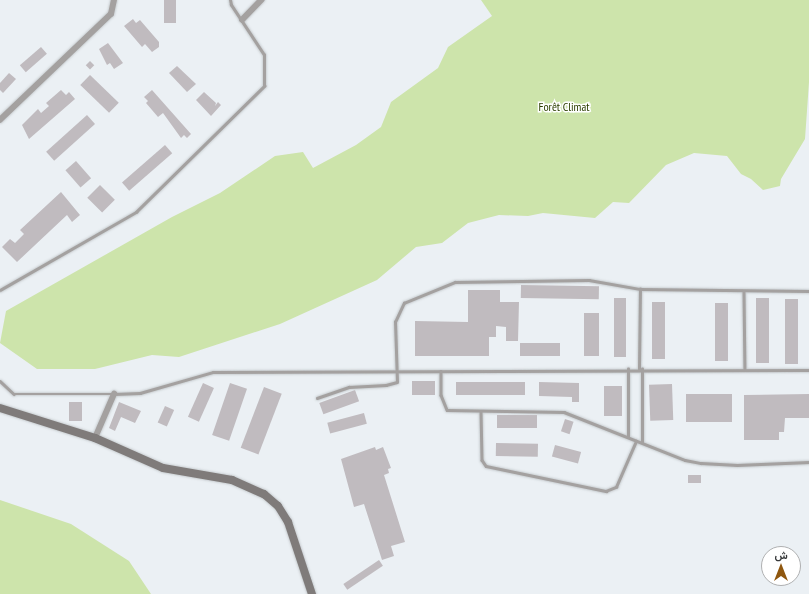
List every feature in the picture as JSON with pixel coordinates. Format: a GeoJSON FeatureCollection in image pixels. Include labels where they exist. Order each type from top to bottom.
{"type":"FeatureCollection","features":[{"type":"Feature","properties":{"kind":"main road"},"geometry":{"type":"LineString","coordinates":[[0,408],[95,438],[163,468],[232,480],[264,494],[278,506],[288,522],[312,594]]}},
{"type":"Feature","properties":{"kind":"street"},"geometry":{"type":"LineString","coordinates":[[0,120],[111,14],[114,0]]}},
{"type":"Feature","properties":{"kind":"street"},"geometry":{"type":"LineString","coordinates":[[242,20],[261,0]]}},
{"type":"Feature","properties":{"kind":"street"},"geometry":{"type":"LineString","coordinates":[[95,438],[114,394]]}},
{"type":"Feature","properties":{"kind":"lane"},"geometry":{"type":"LineString","coordinates":[[0,290],[136,212],[264,86],[264,55],[230,0]]}},
{"type":"Feature","properties":{"kind":"lane"},"geometry":{"type":"LineString","coordinates":[[317,398],[349,386],[386,385],[397,382],[395,371],[395,322],[404,303],[455,282],[589,280],[640,289],[744,292],[809,291]]}},
{"type":"Feature","properties":{"kind":"lane"},"geometry":{"type":"LineString","coordinates":[[640,289],[642,442]]}},
{"type":"Feature","properties":{"kind":"lane"},"geometry":{"type":"LineString","coordinates":[[744,292],[745,370]]}},
{"type":"Feature","properties":{"kind":"lane"},"geometry":{"type":"LineString","coordinates":[[628,369],[628,437]]}},
{"type":"Feature","properties":{"kind":"lane"},"geometry":{"type":"LineString","coordinates":[[0,381],[14,394],[114,394],[140,393],[213,372],[628,369],[809,370]]}},
{"type":"Feature","properties":{"kind":"lane"},"geometry":{"type":"LineString","coordinates":[[441,371],[441,395],[447,410],[564,412],[685,460],[701,463],[737,465],[809,462]]}},
{"type":"Feature","properties":{"kind":"lane"},"geometry":{"type":"LineString","coordinates":[[481,411],[482,460],[486,466],[606,490],[616,488],[636,441]]}},
{"type":"Feature","properties":{"kind":"green space","name":"Forêt Climat"},"geometry":{"type":"Polygon","coordinates":[[[481,0],[809,0],[809,82],[805,139],[781,179],[780,186],[763,190],[751,179],[741,174],[727,156],[694,153],[666,165],[629,203],[613,202],[595,218],[543,213],[528,216],[499,215],[468,223],[442,243],[416,247],[377,280],[280,324],[179,357],[152,355],[95,369],[37,369],[0,343],[6,311],[172,217],[220,193],[275,156],[303,152],[313,168],[356,145],[381,127],[391,102],[438,68],[448,47],[492,16],[481,0]]]}},
{"type":"Feature","properties":{"kind":"green space"},"geometry":{"type":"Polygon","coordinates":[[[0,500],[71,524],[129,561],[151,594],[0,594],[0,500]]]}},
{"type":"Feature","properties":{"kind":"building"},"geometry":{"type":"Polygon","coordinates":[[[164,0],[176,0],[176,23],[164,23],[164,0]]]}},
{"type":"Feature","properties":{"kind":"building"},"geometry":{"type":"Polygon","coordinates":[[[133,19],[136,23],[140,20],[159,42],[159,47],[152,52],[145,44],[142,47],[124,26],[133,19]]]}},
{"type":"Feature","properties":{"kind":"building"},"geometry":{"type":"Polygon","coordinates":[[[108,43],[123,63],[114,69],[110,63],[107,65],[99,49],[108,43]]]}},
{"type":"Feature","properties":{"kind":"building"},"geometry":{"type":"Polygon","coordinates":[[[41,47],[47,54],[26,72],[20,65],[41,47]]]}},
{"type":"Feature","properties":{"kind":"building"},"geometry":{"type":"Polygon","coordinates":[[[90,61],[94,65],[90,69],[86,65],[90,61]]]}},
{"type":"Feature","properties":{"kind":"building"},"geometry":{"type":"Polygon","coordinates":[[[177,66],[196,84],[187,92],[169,73],[177,66]]]}},
{"type":"Feature","properties":{"kind":"building"},"geometry":{"type":"Polygon","coordinates":[[[9,73],[16,79],[3,93],[0,90],[0,83],[9,73]]]}},
{"type":"Feature","properties":{"kind":"building"},"geometry":{"type":"Polygon","coordinates":[[[90,75],[119,103],[109,113],[80,85],[90,75]]]}},
{"type":"Feature","properties":{"kind":"building"},"geometry":{"type":"Polygon","coordinates":[[[61,90],[66,95],[69,92],[75,99],[29,139],[22,125],[38,109],[41,113],[49,106],[46,103],[61,90]]]}},
{"type":"Feature","properties":{"kind":"building"},"geometry":{"type":"Polygon","coordinates":[[[152,90],[191,134],[187,138],[184,135],[181,138],[163,113],[158,117],[146,103],[148,101],[144,97],[152,90]]]}},
{"type":"Feature","properties":{"kind":"building"},"geometry":{"type":"Polygon","coordinates":[[[204,92],[216,103],[215,106],[218,102],[221,105],[211,116],[196,100],[204,92]]]}},
{"type":"Feature","properties":{"kind":"building"},"geometry":{"type":"Polygon","coordinates":[[[87,115],[95,124],[54,161],[46,152],[87,115]]]}},
{"type":"Feature","properties":{"kind":"building"},"geometry":{"type":"Polygon","coordinates":[[[165,145],[172,153],[129,191],[122,182],[165,145]]]}},
{"type":"Feature","properties":{"kind":"building"},"geometry":{"type":"Polygon","coordinates":[[[76,161],[91,178],[81,188],[65,170],[76,161]]]}},
{"type":"Feature","properties":{"kind":"building"},"geometry":{"type":"Polygon","coordinates":[[[100,185],[115,200],[102,213],[87,198],[100,185]]]}},
{"type":"Feature","properties":{"kind":"building"},"geometry":{"type":"Polygon","coordinates":[[[61,192],[80,215],[72,222],[67,215],[17,262],[2,247],[10,239],[15,243],[24,234],[20,230],[61,192]]]}},
{"type":"Feature","properties":{"kind":"building"},"geometry":{"type":"Polygon","coordinates":[[[521,285],[599,286],[599,299],[521,298],[521,285]]]}},
{"type":"Feature","properties":{"kind":"building"},"geometry":{"type":"Polygon","coordinates":[[[468,290],[500,290],[500,302],[519,302],[518,341],[506,341],[506,327],[496,326],[496,337],[489,337],[489,356],[415,356],[415,321],[468,322],[468,290]]]}},
{"type":"Feature","properties":{"kind":"building"},"geometry":{"type":"Polygon","coordinates":[[[614,298],[626,298],[626,357],[614,357],[614,298]]]}},
{"type":"Feature","properties":{"kind":"building"},"geometry":{"type":"Polygon","coordinates":[[[756,298],[769,298],[769,363],[756,363],[756,298]]]}},
{"type":"Feature","properties":{"kind":"building"},"geometry":{"type":"Polygon","coordinates":[[[785,299],[798,299],[798,364],[785,364],[785,299]]]}},
{"type":"Feature","properties":{"kind":"building"},"geometry":{"type":"Polygon","coordinates":[[[652,302],[665,302],[665,359],[652,359],[652,302]]]}},
{"type":"Feature","properties":{"kind":"building"},"geometry":{"type":"Polygon","coordinates":[[[715,303],[728,303],[728,361],[715,361],[715,303]]]}},
{"type":"Feature","properties":{"kind":"building"},"geometry":{"type":"Polygon","coordinates":[[[584,313],[599,313],[599,356],[584,356],[584,313]]]}},
{"type":"Feature","properties":{"kind":"building"},"geometry":{"type":"Polygon","coordinates":[[[520,343],[560,343],[560,356],[520,356],[520,343]]]}},
{"type":"Feature","properties":{"kind":"building"},"geometry":{"type":"Polygon","coordinates":[[[412,381],[435,381],[435,395],[412,395],[412,381]]]}},
{"type":"Feature","properties":{"kind":"building"},"geometry":{"type":"Polygon","coordinates":[[[456,382],[525,382],[525,395],[456,395],[456,382]]]}},
{"type":"Feature","properties":{"kind":"building"},"geometry":{"type":"Polygon","coordinates":[[[539,382],[579,383],[579,402],[572,402],[572,397],[539,396],[539,382]]]}},
{"type":"Feature","properties":{"kind":"building"},"geometry":{"type":"Polygon","coordinates":[[[203,383],[214,388],[199,422],[188,417],[203,383]]]}},
{"type":"Feature","properties":{"kind":"building"},"geometry":{"type":"Polygon","coordinates":[[[230,383],[247,389],[229,441],[212,435],[230,383]]]}},
{"type":"Feature","properties":{"kind":"building"},"geometry":{"type":"Polygon","coordinates":[[[672,384],[673,420],[650,421],[649,385],[672,384]]]}},
{"type":"Feature","properties":{"kind":"building"},"geometry":{"type":"Polygon","coordinates":[[[604,386],[622,386],[622,416],[604,416],[604,386]]]}},
{"type":"Feature","properties":{"kind":"building"},"geometry":{"type":"Polygon","coordinates":[[[264,387],[282,394],[258,454],[241,448],[264,387]]]}},
{"type":"Feature","properties":{"kind":"building"},"geometry":{"type":"Polygon","coordinates":[[[355,390],[359,401],[323,414],[319,403],[355,390]]]}},
{"type":"Feature","properties":{"kind":"building"},"geometry":{"type":"Polygon","coordinates":[[[686,394],[732,394],[732,422],[686,422],[686,394]]]}},
{"type":"Feature","properties":{"kind":"building"},"geometry":{"type":"Polygon","coordinates":[[[809,394],[809,418],[785,418],[784,432],[779,432],[779,440],[744,440],[744,395],[809,394]]]}},
{"type":"Feature","properties":{"kind":"building"},"geometry":{"type":"Polygon","coordinates":[[[69,402],[82,402],[82,421],[69,421],[69,402]]]}},
{"type":"Feature","properties":{"kind":"building"},"geometry":{"type":"Polygon","coordinates":[[[119,402],[141,411],[135,423],[121,417],[115,431],[109,428],[119,402]]]}},
{"type":"Feature","properties":{"kind":"building"},"geometry":{"type":"Polygon","coordinates":[[[165,406],[174,410],[167,427],[158,422],[165,406]]]}},
{"type":"Feature","properties":{"kind":"building"},"geometry":{"type":"Polygon","coordinates":[[[364,413],[367,424],[330,433],[327,423],[364,413]]]}},
{"type":"Feature","properties":{"kind":"building"},"geometry":{"type":"Polygon","coordinates":[[[497,415],[537,415],[537,428],[497,428],[497,415]]]}},
{"type":"Feature","properties":{"kind":"building"},"geometry":{"type":"Polygon","coordinates":[[[565,419],[574,422],[570,434],[561,431],[565,419]]]}},
{"type":"Feature","properties":{"kind":"building"},"geometry":{"type":"Polygon","coordinates":[[[496,443],[538,444],[538,457],[496,456],[496,443]]]}},
{"type":"Feature","properties":{"kind":"building"},"geometry":{"type":"Polygon","coordinates":[[[555,445],[581,452],[578,464],[552,457],[555,445]]]}},
{"type":"Feature","properties":{"kind":"building"},"geometry":{"type":"Polygon","coordinates":[[[375,447],[376,450],[383,447],[391,468],[388,469],[389,473],[384,475],[405,542],[391,546],[394,556],[382,560],[364,504],[354,507],[341,459],[375,447]]]}},
{"type":"Feature","properties":{"kind":"building"},"geometry":{"type":"Polygon","coordinates":[[[688,475],[701,475],[701,483],[688,483],[688,475]]]}},
{"type":"Feature","properties":{"kind":"building"},"geometry":{"type":"Polygon","coordinates":[[[379,560],[383,566],[347,590],[343,584],[379,560]]]}}]}
